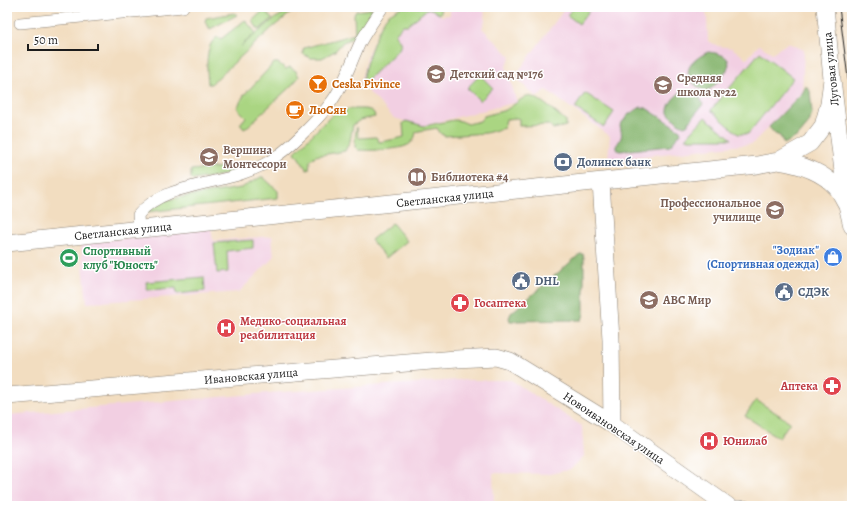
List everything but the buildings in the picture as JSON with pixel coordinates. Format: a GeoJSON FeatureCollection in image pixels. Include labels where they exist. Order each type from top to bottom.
{"type":"FeatureCollection","features":[{"type":"Feature","properties":{"kind":"main road","name":"Луговая улица"},"geometry":{"type":"LineString","coordinates":[[825,7],[832,79],[852,226]]}},
{"type":"Feature","properties":{"kind":"main road","name":"Светланская улица"},"geometry":{"type":"LineString","coordinates":[[7,243],[601,182],[757,165],[778,161],[810,143],[823,126],[829,104],[832,79]]}},
{"type":"Feature","properties":{"kind":"main road"},"geometry":{"type":"LineString","coordinates":[[778,161],[796,163],[819,173],[836,187],[848,204]]}},
{"type":"Feature","properties":{"kind":"main road"},"geometry":{"type":"LineString","coordinates":[[601,182],[611,339],[612,424]]}},
{"type":"Feature","properties":{"kind":"main road","name":"Новоивановская улица"},"geometry":{"type":"LineString","coordinates":[[496,357],[510,361],[612,424],[728,506]]}},
{"type":"Feature","properties":{"kind":"main road","name":"Ивановская улица"},"geometry":{"type":"LineString","coordinates":[[7,396],[496,357]]}},
{"type":"Feature","properties":{"kind":"street"},"geometry":{"type":"LineString","coordinates":[[20,23],[183,7]]}},
{"type":"Feature","properties":{"kind":"street"},"geometry":{"type":"LineString","coordinates":[[139,230],[138,215],[150,203],[164,195],[242,174],[270,161],[290,145],[318,118],[332,100],[343,81],[363,38],[383,7]]}},
{"type":"Feature","properties":{"kind":"street"},"geometry":{"type":"LineString","coordinates":[[733,506],[745,506]]}},
{"type":"Feature","properties":{"kind":"shaded area","name":"Детский сад №176"},"geometry":{"type":"Polygon","coordinates":[[[401,7],[435,7],[441,16],[450,15],[450,7],[484,7],[485,21],[482,28],[511,57],[506,66],[517,102],[422,126],[394,118],[360,83],[367,56],[379,29],[388,15],[401,7]]]}},
{"type":"Feature","properties":{"kind":"shaded area","name":"Средняя школа №22"},"geometry":{"type":"Polygon","coordinates":[[[566,7],[704,7],[707,17],[708,41],[718,46],[732,48],[747,59],[759,45],[772,53],[788,43],[804,50],[802,92],[752,144],[608,160],[610,136],[546,90],[537,97],[519,80],[518,72],[566,7]]]}},
{"type":"Feature","properties":{"kind":"shaded area"},"geometry":{"type":"Polygon","coordinates":[[[211,228],[213,241],[272,236],[274,257],[239,292],[87,303],[81,247],[85,244],[89,242],[211,228]]]}},
{"type":"Feature","properties":{"kind":"shaded area"},"geometry":{"type":"Polygon","coordinates":[[[458,380],[511,380],[582,426],[584,456],[571,469],[550,474],[493,473],[494,506],[7,506],[7,415],[268,393],[458,380]]]}},
{"type":"Feature","properties":{"kind":"green space"},"geometry":{"type":"Polygon","coordinates":[[[288,7],[298,7],[272,28],[211,84],[208,84],[207,58],[210,45],[214,40],[218,37],[221,39],[245,20],[256,33],[241,46],[274,19],[283,14],[288,7]]]}},
{"type":"Feature","properties":{"kind":"green space"},"geometry":{"type":"Polygon","coordinates":[[[402,7],[440,7],[441,13],[439,14],[431,9],[427,9],[408,25],[403,25],[395,34],[400,43],[399,49],[363,84],[367,60],[380,27],[388,15],[402,7]]]}},
{"type":"Feature","properties":{"kind":"green space"},"geometry":{"type":"Polygon","coordinates":[[[574,7],[592,7],[579,24],[567,15],[574,7]]]}},
{"type":"Feature","properties":{"kind":"green space"},"geometry":{"type":"Polygon","coordinates":[[[373,9],[373,15],[358,36],[343,42],[335,51],[322,58],[311,58],[303,54],[304,48],[355,34],[354,15],[356,11],[373,9]]]}},
{"type":"Feature","properties":{"kind":"green space"},"geometry":{"type":"Polygon","coordinates":[[[264,10],[272,19],[259,30],[252,21],[264,10]]]}},
{"type":"Feature","properties":{"kind":"green space"},"geometry":{"type":"Polygon","coordinates":[[[235,13],[237,15],[210,29],[205,22],[206,18],[235,13]]]}},
{"type":"Feature","properties":{"kind":"green space"},"geometry":{"type":"Polygon","coordinates":[[[708,52],[725,57],[728,59],[729,63],[726,72],[712,88],[704,91],[691,80],[688,75],[688,70],[690,65],[700,56],[708,52]]]}},
{"type":"Feature","properties":{"kind":"green space"},"geometry":{"type":"Polygon","coordinates":[[[760,52],[793,78],[748,134],[738,134],[711,110],[760,52]]]}},
{"type":"Feature","properties":{"kind":"green space"},"geometry":{"type":"Polygon","coordinates":[[[274,63],[278,63],[286,69],[290,67],[296,71],[299,77],[244,129],[240,124],[246,117],[237,108],[244,95],[274,63]]]}},
{"type":"Feature","properties":{"kind":"green space"},"geometry":{"type":"Polygon","coordinates":[[[480,75],[493,88],[480,101],[467,88],[480,75]]]}},
{"type":"Feature","properties":{"kind":"green space"},"geometry":{"type":"Polygon","coordinates":[[[806,86],[810,91],[812,113],[809,123],[798,136],[784,144],[780,136],[775,134],[769,127],[803,92],[806,86]]]}},
{"type":"Feature","properties":{"kind":"green space"},"geometry":{"type":"Polygon","coordinates":[[[689,90],[700,98],[703,104],[687,125],[684,126],[678,123],[668,113],[668,109],[669,105],[677,95],[689,90]]]}},
{"type":"Feature","properties":{"kind":"green space"},"geometry":{"type":"Polygon","coordinates":[[[585,93],[614,112],[604,127],[575,108],[585,93]]]}},
{"type":"Feature","properties":{"kind":"green space"},"geometry":{"type":"Polygon","coordinates":[[[526,96],[536,98],[546,104],[566,121],[566,126],[553,129],[550,125],[519,126],[519,119],[506,119],[504,128],[486,133],[445,136],[441,134],[437,128],[416,132],[412,141],[404,147],[358,150],[355,147],[355,133],[357,127],[358,137],[360,138],[376,137],[379,142],[385,141],[404,137],[403,123],[406,121],[424,126],[454,120],[468,124],[480,121],[484,116],[506,110],[526,96]]]}},
{"type":"Feature","properties":{"kind":"green space"},"geometry":{"type":"Polygon","coordinates":[[[641,107],[646,108],[680,130],[681,133],[670,146],[620,151],[616,149],[621,136],[620,125],[629,114],[641,107]]]}},
{"type":"Feature","properties":{"kind":"green space"},"geometry":{"type":"Polygon","coordinates":[[[351,109],[370,110],[374,113],[375,117],[360,120],[353,125],[350,141],[345,151],[315,156],[310,161],[309,169],[307,170],[295,152],[336,111],[351,109]]]}},
{"type":"Feature","properties":{"kind":"green space"},"geometry":{"type":"Polygon","coordinates":[[[705,117],[732,139],[685,139],[705,117]]]}},
{"type":"Feature","properties":{"kind":"green space"},"geometry":{"type":"Polygon","coordinates":[[[235,166],[238,169],[235,173],[193,180],[191,178],[191,170],[235,166]]]}},
{"type":"Feature","properties":{"kind":"green space"},"geometry":{"type":"Polygon","coordinates":[[[263,177],[278,191],[278,198],[146,212],[146,210],[167,200],[241,188],[263,177]]]}},
{"type":"Feature","properties":{"kind":"green space"},"geometry":{"type":"Polygon","coordinates":[[[392,223],[407,241],[386,258],[371,240],[392,223]]]}},
{"type":"Feature","properties":{"kind":"green space"},"geometry":{"type":"Polygon","coordinates":[[[253,240],[253,248],[227,251],[228,272],[217,273],[214,243],[253,240]]]}},
{"type":"Feature","properties":{"kind":"green space"},"geometry":{"type":"Polygon","coordinates":[[[580,254],[583,254],[584,258],[584,314],[582,320],[510,321],[509,318],[511,313],[580,254]]]}},
{"type":"Feature","properties":{"kind":"green space"},"geometry":{"type":"Polygon","coordinates":[[[204,277],[205,291],[177,294],[176,288],[147,290],[146,282],[204,277]]]}},
{"type":"Feature","properties":{"kind":"green space"},"geometry":{"type":"Polygon","coordinates":[[[756,400],[790,422],[779,438],[745,416],[756,400]]]}},
{"type":"Feature","properties":{"kind":"tram line"},"geometry":{"type":"LineString","coordinates":[[839,7],[852,110]]}},
{"type":"Feature","properties":{"kind":"place","name":"Детский сад №176"},"geometry":{"type":"Point","coordinates":[436,74]}},
{"type":"Feature","properties":{"kind":"place","name":"Ceska Pivince"},"geometry":{"type":"Point","coordinates":[318,84]}},
{"type":"Feature","properties":{"kind":"place","name":"Средняя школа №22"},"geometry":{"type":"Point","coordinates":[663,85]}},
{"type":"Feature","properties":{"kind":"place","name":"ЛюСян"},"geometry":{"type":"Point","coordinates":[295,110]}},
{"type":"Feature","properties":{"kind":"place","name":"Вершина Монтессори"},"geometry":{"type":"Point","coordinates":[209,157]}},
{"type":"Feature","properties":{"kind":"place","name":"Долинск банк"},"geometry":{"type":"Point","coordinates":[563,162]}},
{"type":"Feature","properties":{"kind":"place","name":"Библиотека #4"},"geometry":{"type":"Point","coordinates":[417,177]}},
{"type":"Feature","properties":{"kind":"place","name":"Профессиональное училище"},"geometry":{"type":"Point","coordinates":[775,210]}},
{"type":"Feature","properties":{"kind":"place","name":"\"Зодиак\" (Спортивная одежда)"},"geometry":{"type":"Point","coordinates":[833,257]}},
{"type":"Feature","properties":{"kind":"place","name":"Спортивный клуб \"Юность\""},"geometry":{"type":"Point","coordinates":[69,258]}},
{"type":"Feature","properties":{"kind":"place","name":"DHL"},"geometry":{"type":"Point","coordinates":[521,281]}},
{"type":"Feature","properties":{"kind":"place","name":"СДЭК"},"geometry":{"type":"Point","coordinates":[784,292]}},
{"type":"Feature","properties":{"kind":"place","name":"ABC Мир"},"geometry":{"type":"Point","coordinates":[649,300]}},
{"type":"Feature","properties":{"kind":"place","name":"Госаптека"},"geometry":{"type":"Point","coordinates":[460,303]}},
{"type":"Feature","properties":{"kind":"place","name":"Медико-социальная реабилитация"},"geometry":{"type":"Point","coordinates":[226,328]}},
{"type":"Feature","properties":{"kind":"place","name":"Аптека"},"geometry":{"type":"Point","coordinates":[832,386]}},
{"type":"Feature","properties":{"kind":"place","name":"Юнилаб"},"geometry":{"type":"Point","coordinates":[709,441]}}]}
